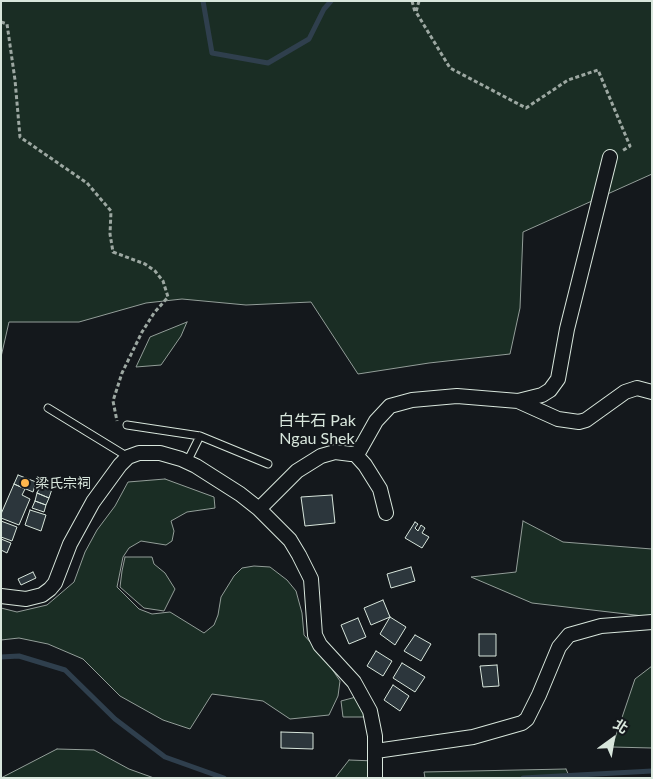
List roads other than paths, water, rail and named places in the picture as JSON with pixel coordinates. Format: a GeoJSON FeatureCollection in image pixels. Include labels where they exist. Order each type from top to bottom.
{"type":"FeatureCollection","features":[{"type":"Feature","properties":{"kind":"street"},"geometry":{"type":"LineString","coordinates":[[259,509],[297,471],[321,456],[334,452],[355,454],[360,451],[369,431],[382,413],[390,406],[412,400],[457,396],[518,401],[542,396],[550,390],[558,379],[567,329],[610,157]]}},
{"type":"Feature","properties":{"kind":"street"},"geometry":{"type":"LineString","coordinates":[[518,401],[558,419],[579,422],[586,420],[616,398],[631,390],[644,389],[652,392]]}},
{"type":"Feature","properties":{"kind":"street"},"geometry":{"type":"LineString","coordinates":[[1,596],[26,600],[42,595],[50,589],[55,583],[70,544],[93,502],[128,457],[138,453],[149,452],[169,455],[187,462],[226,484],[259,509],[290,540],[311,578],[315,635],[320,645],[346,672],[363,696],[370,711],[376,736],[375,775]]}},
{"type":"Feature","properties":{"kind":"street"},"geometry":{"type":"LineString","coordinates":[[355,454],[365,465],[380,489],[386,513]]}},
{"type":"Feature","properties":{"kind":"street"},"geometry":{"type":"LineString","coordinates":[[376,751],[473,736],[522,723],[527,719],[539,695],[559,647],[569,635],[601,626],[652,622]]}},
{"type":"Feature","properties":{"kind":"lane"},"geometry":{"type":"LineString","coordinates":[[48,408],[128,457]]}},
{"type":"Feature","properties":{"kind":"lane"},"geometry":{"type":"LineString","coordinates":[[127,425],[200,436],[268,464]]}},
{"type":"Feature","properties":{"kind":"lane"},"geometry":{"type":"LineString","coordinates":[[187,462],[200,436]]}},
{"type":"Feature","properties":{"kind":"waterway"},"geometry":{"type":"LineString","coordinates":[[203,1],[212,53],[268,63],[309,39],[324,9],[331,1]]}},
{"type":"Feature","properties":{"kind":"waterway"},"geometry":{"type":"LineString","coordinates":[[1,657],[19,656],[65,670],[115,719],[165,757],[224,778]]}},
{"type":"Feature","properties":{"kind":"waterway"},"geometry":{"type":"LineString","coordinates":[[523,778],[652,771]]}},
{"type":"Feature","properties":{"kind":"place","name":"梁氏宗祠"},"geometry":{"type":"Point","coordinates":[25,483]}},
{"type":"Feature","properties":{"kind":"district","name":"白牛石 Pak Ngau Shek"},"geometry":{"type":"Point","coordinates":[317,430]}}]}
